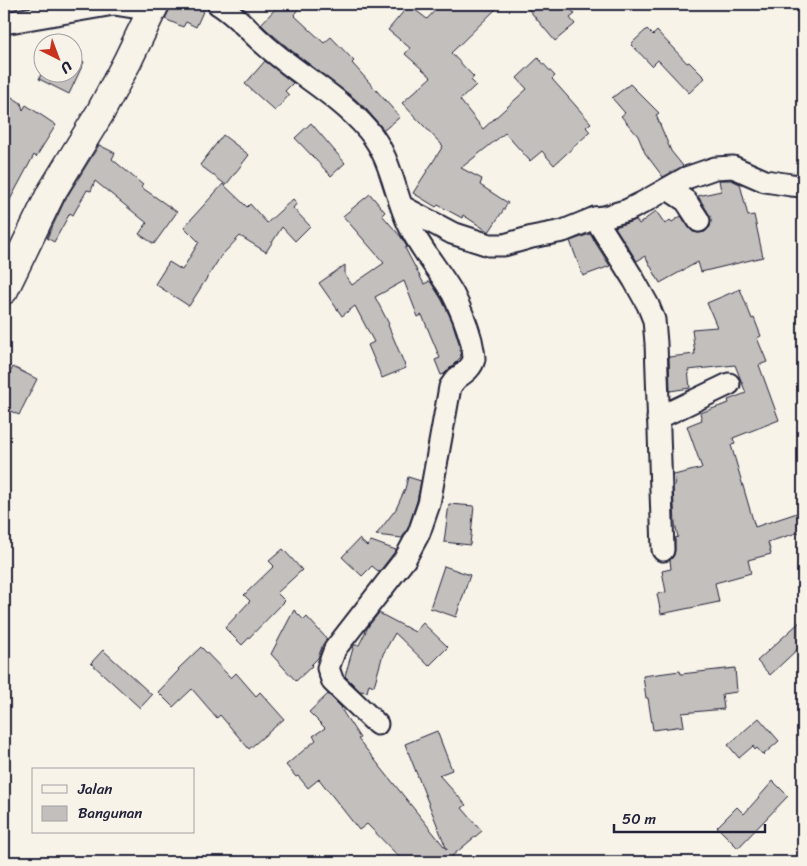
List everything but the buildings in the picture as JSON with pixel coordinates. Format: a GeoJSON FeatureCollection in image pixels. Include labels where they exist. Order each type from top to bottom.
{"type":"FeatureCollection","features":[{"type":"Feature","properties":{"kind":"main road"},"geometry":{"type":"LineString","coordinates":[[4,290],[51,193],[100,114],[153,7]]}},
{"type":"Feature","properties":{"kind":"street"},"geometry":{"type":"LineString","coordinates":[[4,23],[114,4],[153,7]]}},
{"type":"Feature","properties":{"kind":"street"},"geometry":{"type":"LineString","coordinates":[[218,4],[230,11],[271,51],[349,109],[376,139],[392,173],[409,224],[453,295],[468,328],[472,346],[474,358],[471,366],[450,387],[429,504],[419,533],[405,559],[335,649],[328,668],[333,682],[377,724]]}},
{"type":"Feature","properties":{"kind":"street"},"geometry":{"type":"LineString","coordinates":[[403,208],[452,233],[489,245],[504,245],[563,231],[594,218],[628,210],[686,178],[715,168],[733,167],[765,182],[803,186]]}},
{"type":"Feature","properties":{"kind":"street"},"geometry":{"type":"LineString","coordinates":[[668,189],[686,201],[699,221]]}},
{"type":"Feature","properties":{"kind":"street"},"geometry":{"type":"LineString","coordinates":[[594,218],[634,280],[654,320],[663,550]]}},
{"type":"Feature","properties":{"kind":"street"},"geometry":{"type":"LineString","coordinates":[[658,418],[729,384]]}}]}
